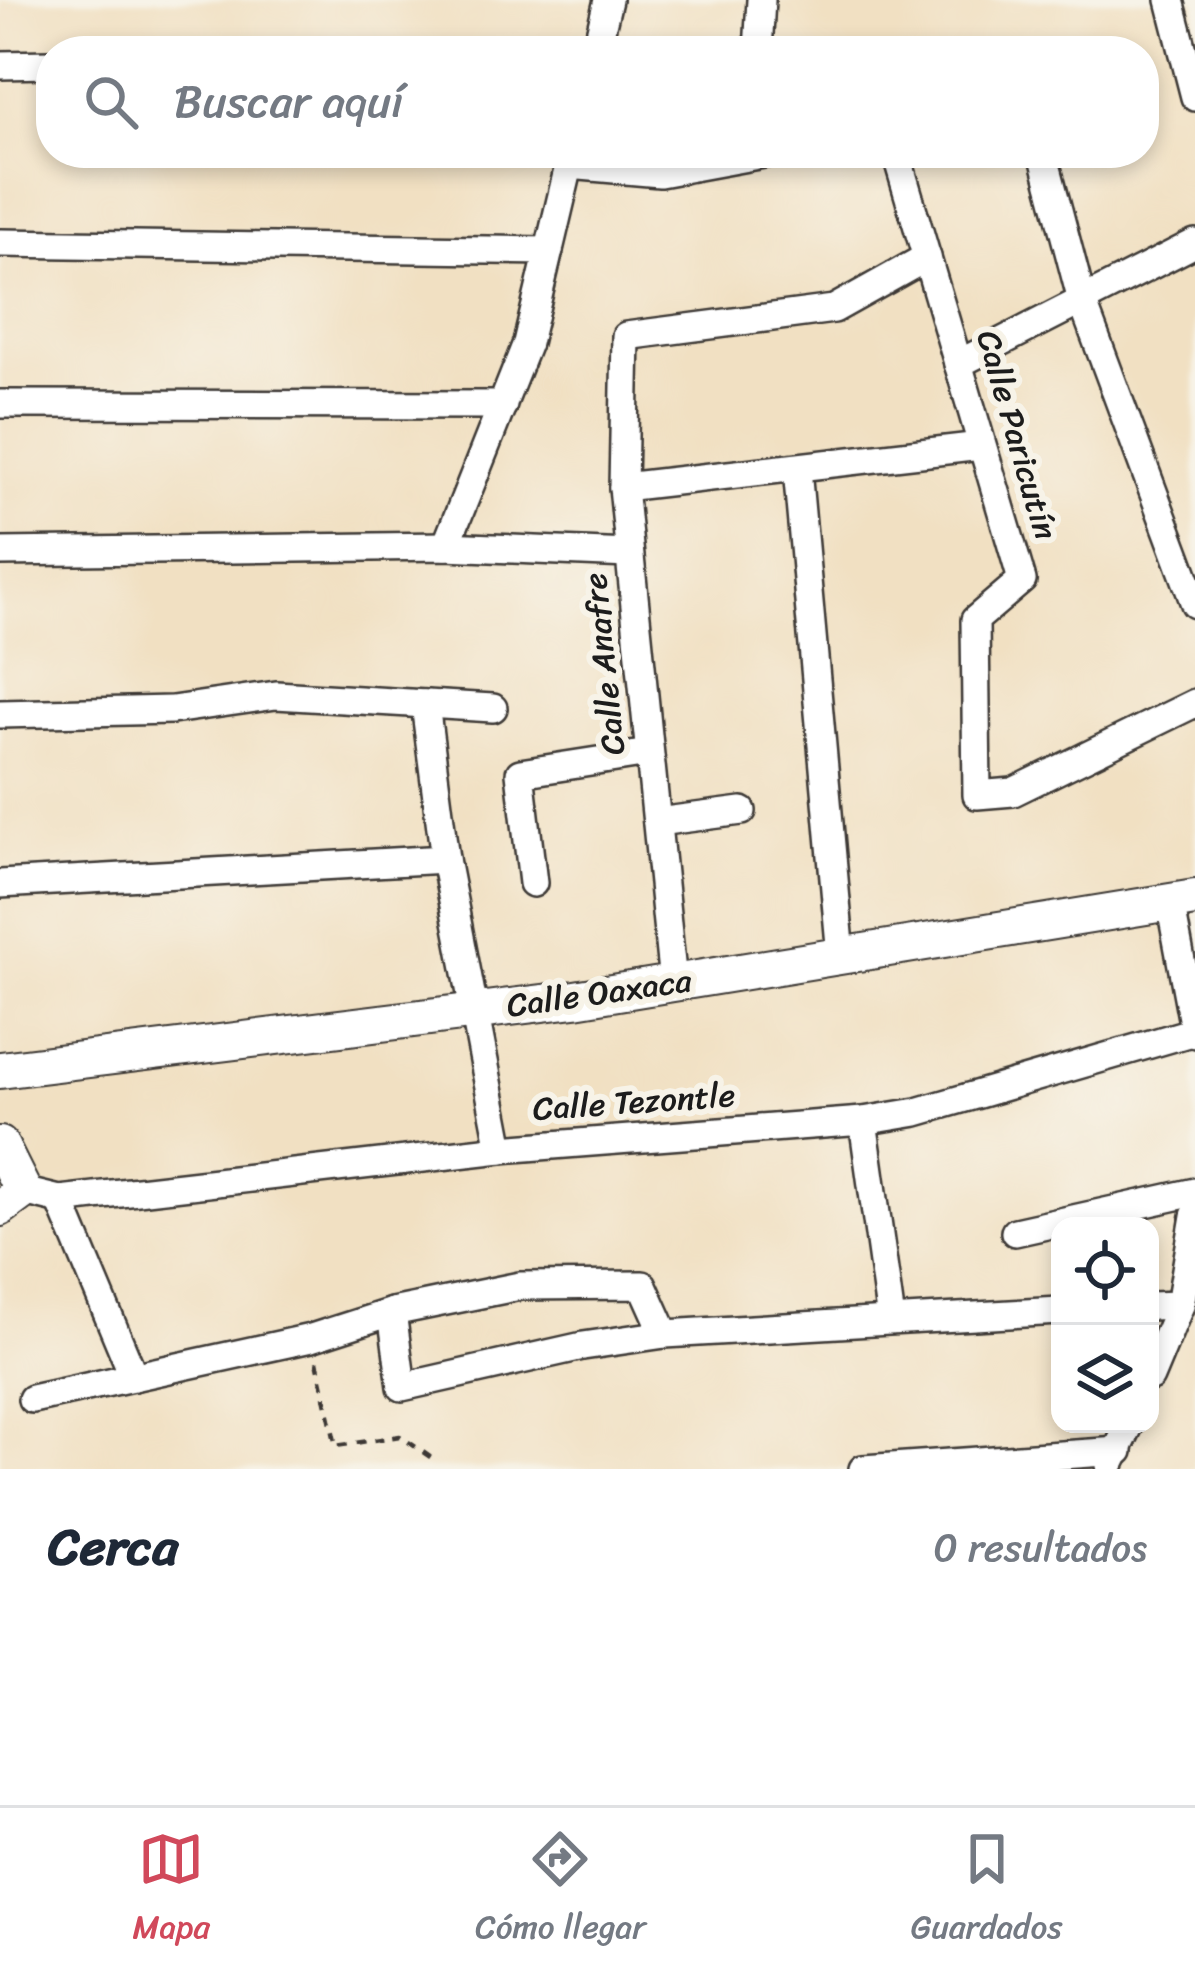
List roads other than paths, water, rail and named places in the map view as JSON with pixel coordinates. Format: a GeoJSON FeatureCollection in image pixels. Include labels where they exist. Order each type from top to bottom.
{"type":"FeatureCollection","features":[{"type":"Feature","properties":{"kind":"street"},"geometry":{"type":"LineString","coordinates":[[600,36],[608,0]]}},
{"type":"Feature","properties":{"kind":"street"},"geometry":{"type":"LineString","coordinates":[[759,36],[761,0]]}},
{"type":"Feature","properties":{"kind":"street"},"geometry":{"type":"LineString","coordinates":[[1178,7],[1195,97]]}},
{"type":"Feature","properties":{"kind":"street"},"geometry":{"type":"LineString","coordinates":[[0,64],[36,64]]}},
{"type":"Feature","properties":{"kind":"street"},"geometry":{"type":"LineString","coordinates":[[446,546],[527,343],[569,168]]}},
{"type":"Feature","properties":{"kind":"street"},"geometry":{"type":"LineString","coordinates":[[628,168],[660,173],[687,168]]}},
{"type":"Feature","properties":{"kind":"street","name":"Calle Paricutín"},"geometry":{"type":"LineString","coordinates":[[900,168],[1022,580],[975,620],[977,795],[1013,792],[1195,704]]}},
{"type":"Feature","properties":{"kind":"street"},"geometry":{"type":"LineString","coordinates":[[1046,168],[1082,301],[1195,604]]}},
{"type":"Feature","properties":{"kind":"street"},"geometry":{"type":"LineString","coordinates":[[958,364],[1195,243]]}},
{"type":"Feature","properties":{"kind":"street"},"geometry":{"type":"LineString","coordinates":[[0,244],[549,251]]}},
{"type":"Feature","properties":{"kind":"street","name":"Calle Anafre"},"geometry":{"type":"LineString","coordinates":[[673,983],[623,487],[626,336],[834,310],[927,257]]}},
{"type":"Feature","properties":{"kind":"street"},"geometry":{"type":"LineString","coordinates":[[0,404],[502,405]]}},
{"type":"Feature","properties":{"kind":"street"},"geometry":{"type":"LineString","coordinates":[[623,487],[981,446]]}},
{"type":"Feature","properties":{"kind":"street"},"geometry":{"type":"LineString","coordinates":[[797,469],[841,956]]}},
{"type":"Feature","properties":{"kind":"street"},"geometry":{"type":"LineString","coordinates":[[0,552],[446,546],[629,554]]}},
{"type":"Feature","properties":{"kind":"street"},"geometry":{"type":"LineString","coordinates":[[0,714],[172,710],[276,695],[493,709]]}},
{"type":"Feature","properties":{"kind":"street","name":"Calle Tezontle"},"geometry":{"type":"LineString","coordinates":[[425,704],[445,860],[501,1149],[863,1121],[917,1112],[1195,1032]]}},
{"type":"Feature","properties":{"kind":"street"},"geometry":{"type":"LineString","coordinates":[[533,883],[520,773],[649,753]]}},
{"type":"Feature","properties":{"kind":"street"},"geometry":{"type":"LineString","coordinates":[[657,823],[742,811]]}},
{"type":"Feature","properties":{"kind":"street"},"geometry":{"type":"LineString","coordinates":[[0,884],[445,860]]}},
{"type":"Feature","properties":{"kind":"street"},"geometry":{"type":"LineString","coordinates":[[1182,900],[1195,1032]]}},
{"type":"Feature","properties":{"kind":"street","name":"Calle Oaxaca"},"geometry":{"type":"LineString","coordinates":[[0,1070],[673,983],[1182,900]]}},
{"type":"Feature","properties":{"kind":"street"},"geometry":{"type":"LineString","coordinates":[[863,1121],[891,1320]]}},
{"type":"Feature","properties":{"kind":"street"},"geometry":{"type":"LineString","coordinates":[[0,1144],[11,1199],[60,1200],[501,1149]]}},
{"type":"Feature","properties":{"kind":"street"},"geometry":{"type":"LineString","coordinates":[[1015,1232],[1195,1192]]}},
{"type":"Feature","properties":{"kind":"street"},"geometry":{"type":"LineString","coordinates":[[60,1200],[134,1377]]}},
{"type":"Feature","properties":{"kind":"street"},"geometry":{"type":"LineString","coordinates":[[1159,1355],[1180,1305],[1195,1216]]}},
{"type":"Feature","properties":{"kind":"street"},"geometry":{"type":"LineString","coordinates":[[32,1399],[520,1286],[643,1286],[665,1334]]}},
{"type":"Feature","properties":{"kind":"street"},"geometry":{"type":"LineString","coordinates":[[1159,1306],[1180,1305]]}},
{"type":"Feature","properties":{"kind":"street"},"geometry":{"type":"LineString","coordinates":[[392,1312],[402,1387],[583,1346],[665,1334],[1051,1311]]}},
{"type":"Feature","properties":{"kind":"street"},"geometry":{"type":"LineString","coordinates":[[863,1469],[1113,1460]]}}]}
